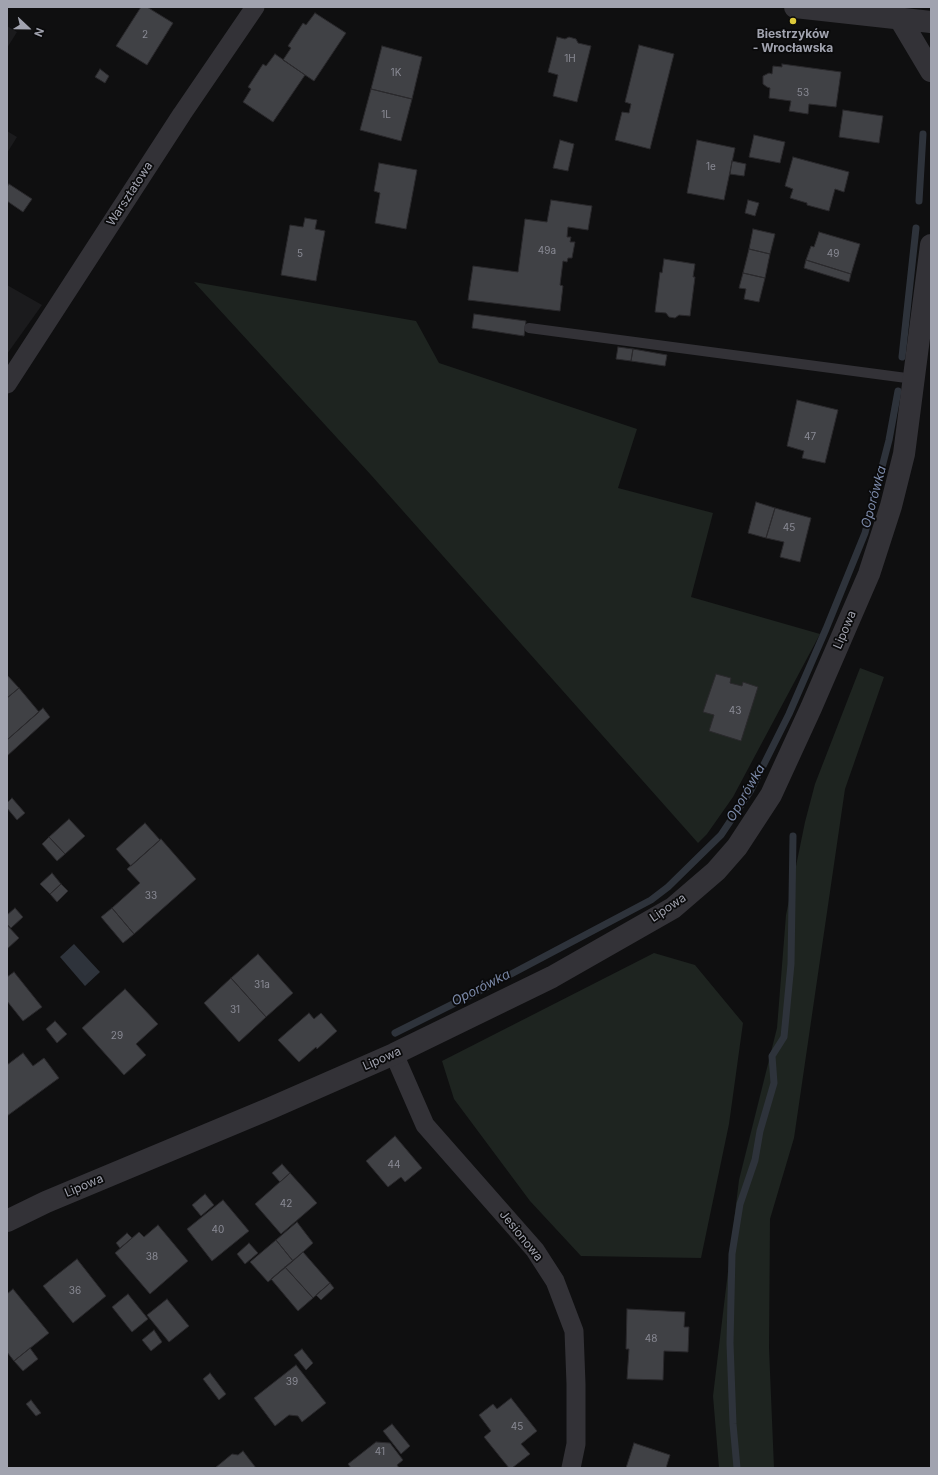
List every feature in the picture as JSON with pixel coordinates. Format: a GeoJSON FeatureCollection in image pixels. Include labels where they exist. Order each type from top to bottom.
{"type":"FeatureCollection","features":[{"type":"Feature","properties":{"kind":"street","name":"Warsztatowa"},"geometry":{"type":"LineString","coordinates":[[7,384],[182,114],[255,7]]}},
{"type":"Feature","properties":{"kind":"street"},"geometry":{"type":"LineString","coordinates":[[795,7],[931,22]]}},
{"type":"Feature","properties":{"kind":"street"},"geometry":{"type":"LineString","coordinates":[[900,19],[931,71]]}},
{"type":"Feature","properties":{"kind":"street","name":"Lipowa"},"geometry":{"type":"LineString","coordinates":[[7,1221],[46,1202],[271,1108],[394,1054],[552,977],[673,908],[716,872],[737,847],[771,795],[811,708],[869,574],[891,506],[904,454],[931,244]]}},
{"type":"Feature","properties":{"kind":"street","name":"Jesionowa"},"geometry":{"type":"LineString","coordinates":[[394,1054],[425,1125],[535,1250],[555,1281],[574,1332],[576,1444],[571,1468]]}},
{"type":"Feature","properties":{"kind":"lane"},"geometry":{"type":"LineString","coordinates":[[529,328],[914,379]]}},
{"type":"Feature","properties":{"kind":"shaded area"},"geometry":{"type":"Polygon","coordinates":[[[7,26],[17,32],[7,48],[7,26]]]}},
{"type":"Feature","properties":{"kind":"shaded area"},"geometry":{"type":"Polygon","coordinates":[[[7,131],[17,137],[7,153],[7,131]]]}},
{"type":"Feature","properties":{"kind":"shaded area"},"geometry":{"type":"Polygon","coordinates":[[[194,282],[416,321],[439,363],[637,429],[618,488],[713,513],[691,597],[820,634],[733,797],[707,834],[698,843],[371,475],[194,282]]]}},
{"type":"Feature","properties":{"kind":"shaded area"},"geometry":{"type":"Polygon","coordinates":[[[7,285],[42,305],[7,354],[7,285]]]}},
{"type":"Feature","properties":{"kind":"shaded area"},"geometry":{"type":"Polygon","coordinates":[[[860,668],[884,677],[845,789],[794,1138],[770,1219],[769,1348],[774,1468],[719,1468],[713,1396],[739,1180],[777,1028],[786,915],[805,822],[815,784],[860,668]]]}},
{"type":"Feature","properties":{"kind":"shaded area"},"geometry":{"type":"Polygon","coordinates":[[[74,944],[100,972],[85,986],[60,957],[74,944]]]}},
{"type":"Feature","properties":{"kind":"shaded area"},"geometry":{"type":"Polygon","coordinates":[[[654,953],[695,965],[743,1023],[729,1124],[701,1258],[581,1256],[530,1201],[454,1099],[442,1061],[654,953]]]}},
{"type":"Feature","properties":{"kind":"building"},"geometry":{"type":"Polygon","coordinates":[[[141,7],[147,7],[173,23],[147,65],[116,46],[141,7]]]}},
{"type":"Feature","properties":{"kind":"building"},"geometry":{"type":"Polygon","coordinates":[[[315,13],[346,33],[314,81],[283,60],[291,48],[288,46],[303,23],[306,25],[315,13]]]}},
{"type":"Feature","properties":{"kind":"building"},"geometry":{"type":"Polygon","coordinates":[[[557,37],[565,39],[569,37],[576,39],[578,43],[591,46],[577,102],[553,96],[558,75],[548,72],[557,37]]]}},
{"type":"Feature","properties":{"kind":"building"},"geometry":{"type":"Polygon","coordinates":[[[639,45],[674,54],[650,149],[615,140],[622,112],[629,113],[631,104],[625,102],[639,45]]]}},
{"type":"Feature","properties":{"kind":"building"},"geometry":{"type":"Polygon","coordinates":[[[382,46],[422,57],[412,99],[371,89],[382,46]]]}},
{"type":"Feature","properties":{"kind":"building"},"geometry":{"type":"Polygon","coordinates":[[[275,54],[305,75],[273,122],[243,102],[251,89],[248,87],[263,64],[266,66],[275,54]]]}},
{"type":"Feature","properties":{"kind":"building"},"geometry":{"type":"Polygon","coordinates":[[[782,64],[841,72],[836,107],[809,104],[808,114],[789,111],[791,101],[769,98],[770,88],[763,84],[763,76],[769,73],[772,74],[773,66],[782,67],[782,64]]]}},
{"type":"Feature","properties":{"kind":"building"},"geometry":{"type":"Polygon","coordinates":[[[100,69],[109,76],[105,83],[95,77],[100,69]]]}},
{"type":"Feature","properties":{"kind":"building"},"geometry":{"type":"Polygon","coordinates":[[[371,89],[412,99],[401,141],[360,130],[371,89]]]}},
{"type":"Feature","properties":{"kind":"building"},"geometry":{"type":"Polygon","coordinates":[[[843,110],[883,116],[879,143],[839,137],[843,110]]]}},
{"type":"Feature","properties":{"kind":"building"},"geometry":{"type":"Polygon","coordinates":[[[754,135],[785,142],[780,163],[749,157],[754,135]]]}},
{"type":"Feature","properties":{"kind":"building"},"geometry":{"type":"Polygon","coordinates":[[[560,140],[574,144],[568,171],[553,168],[560,140]]]}},
{"type":"Feature","properties":{"kind":"building"},"geometry":{"type":"Polygon","coordinates":[[[697,140],[735,148],[724,200],[687,193],[697,140]]]}},
{"type":"Feature","properties":{"kind":"building"},"geometry":{"type":"Polygon","coordinates":[[[793,157],[849,172],[844,192],[835,189],[829,211],[807,205],[807,203],[790,198],[793,189],[785,186],[793,157]]]}},
{"type":"Feature","properties":{"kind":"building"},"geometry":{"type":"Polygon","coordinates":[[[732,161],[746,164],[744,176],[730,174],[732,161]]]}},
{"type":"Feature","properties":{"kind":"building"},"geometry":{"type":"Polygon","coordinates":[[[379,163],[417,170],[406,229],[375,223],[380,193],[374,191],[379,163]]]}},
{"type":"Feature","properties":{"kind":"building"},"geometry":{"type":"Polygon","coordinates":[[[9,184],[32,199],[23,212],[7,201],[7,187],[9,184]]]}},
{"type":"Feature","properties":{"kind":"building"},"geometry":{"type":"Polygon","coordinates":[[[551,200],[592,206],[588,230],[568,227],[567,237],[571,237],[570,242],[575,242],[572,258],[568,258],[567,262],[563,261],[560,285],[563,286],[560,311],[468,300],[473,266],[518,272],[525,219],[547,222],[551,200]]]}},
{"type":"Feature","properties":{"kind":"building"},"geometry":{"type":"Polygon","coordinates":[[[748,200],[759,203],[755,216],[745,213],[748,200]]]}},
{"type":"Feature","properties":{"kind":"building"},"geometry":{"type":"Polygon","coordinates":[[[305,218],[317,220],[315,229],[325,231],[316,281],[281,275],[290,225],[303,227],[305,218]]]}},
{"type":"Feature","properties":{"kind":"building"},"geometry":{"type":"Polygon","coordinates":[[[753,229],[775,234],[770,254],[749,249],[753,229]]]}},
{"type":"Feature","properties":{"kind":"building"},"geometry":{"type":"Polygon","coordinates":[[[819,232],[860,244],[851,274],[806,260],[811,246],[814,247],[819,232]]]}},
{"type":"Feature","properties":{"kind":"building"},"geometry":{"type":"Polygon","coordinates":[[[749,249],[770,254],[765,278],[743,273],[749,249]]]}},
{"type":"Feature","properties":{"kind":"building"},"geometry":{"type":"Polygon","coordinates":[[[664,259],[695,264],[693,277],[695,277],[690,316],[679,315],[675,318],[669,317],[666,313],[655,312],[660,272],[662,273],[664,259]]]}},
{"type":"Feature","properties":{"kind":"building"},"geometry":{"type":"Polygon","coordinates":[[[806,260],[851,274],[849,282],[804,268],[806,260]]]}},
{"type":"Feature","properties":{"kind":"building"},"geometry":{"type":"Polygon","coordinates":[[[743,273],[765,278],[759,302],[744,299],[746,289],[739,288],[743,273]]]}},
{"type":"Feature","properties":{"kind":"building"},"geometry":{"type":"Polygon","coordinates":[[[474,314],[526,321],[524,336],[472,328],[474,314]]]}},
{"type":"Feature","properties":{"kind":"building"},"geometry":{"type":"Polygon","coordinates":[[[618,347],[633,349],[631,361],[616,359],[618,347]]]}},
{"type":"Feature","properties":{"kind":"building"},"geometry":{"type":"Polygon","coordinates":[[[633,349],[667,355],[665,366],[631,361],[633,349]]]}},
{"type":"Feature","properties":{"kind":"building"},"geometry":{"type":"Polygon","coordinates":[[[797,400],[838,410],[825,463],[802,458],[804,451],[787,446],[797,400]]]}},
{"type":"Feature","properties":{"kind":"building"},"geometry":{"type":"Polygon","coordinates":[[[756,502],[775,508],[766,538],[748,533],[756,502]]]}},
{"type":"Feature","properties":{"kind":"building"},"geometry":{"type":"Polygon","coordinates":[[[775,508],[811,518],[800,562],[780,557],[784,542],[766,538],[775,508]]]}},
{"type":"Feature","properties":{"kind":"building"},"geometry":{"type":"Polygon","coordinates":[[[716,674],[731,678],[730,683],[742,686],[743,682],[758,687],[741,741],[709,731],[714,715],[703,712],[716,674]]]}},
{"type":"Feature","properties":{"kind":"building"},"geometry":{"type":"Polygon","coordinates":[[[7,675],[19,688],[7,698],[7,675]]]}},
{"type":"Feature","properties":{"kind":"building"},"geometry":{"type":"Polygon","coordinates":[[[19,688],[39,712],[7,740],[7,698],[19,688]]]}},
{"type":"Feature","properties":{"kind":"building"},"geometry":{"type":"Polygon","coordinates":[[[43,708],[50,717],[7,756],[7,740],[43,708]]]}},
{"type":"Feature","properties":{"kind":"building"},"geometry":{"type":"Polygon","coordinates":[[[12,798],[25,813],[17,820],[7,808],[7,803],[12,798]]]}},
{"type":"Feature","properties":{"kind":"building"},"geometry":{"type":"Polygon","coordinates":[[[69,819],[85,836],[65,854],[49,837],[69,819]]]}},
{"type":"Feature","properties":{"kind":"building"},"geometry":{"type":"Polygon","coordinates":[[[145,823],[160,840],[131,866],[116,849],[145,823]]]}},
{"type":"Feature","properties":{"kind":"building"},"geometry":{"type":"Polygon","coordinates":[[[49,837],[65,854],[57,861],[42,844],[49,837]]]}},
{"type":"Feature","properties":{"kind":"building"},"geometry":{"type":"Polygon","coordinates":[[[161,839],[196,879],[134,934],[112,908],[140,883],[127,869],[161,839]]]}},
{"type":"Feature","properties":{"kind":"building"},"geometry":{"type":"Polygon","coordinates":[[[52,873],[61,884],[50,894],[40,884],[52,873]]]}},
{"type":"Feature","properties":{"kind":"building"},"geometry":{"type":"Polygon","coordinates":[[[61,884],[68,891],[57,902],[50,894],[61,884]]]}},
{"type":"Feature","properties":{"kind":"building"},"geometry":{"type":"Polygon","coordinates":[[[15,908],[23,917],[11,928],[7,924],[7,915],[15,908]]]}},
{"type":"Feature","properties":{"kind":"building"},"geometry":{"type":"Polygon","coordinates":[[[112,908],[134,934],[123,943],[101,917],[112,908]]]}},
{"type":"Feature","properties":{"kind":"building"},"geometry":{"type":"Polygon","coordinates":[[[7,925],[19,938],[7,949],[7,925]]]}},
{"type":"Feature","properties":{"kind":"building"},"geometry":{"type":"Polygon","coordinates":[[[258,954],[293,993],[266,1017],[231,978],[258,954]]]}},
{"type":"Feature","properties":{"kind":"building"},"geometry":{"type":"Polygon","coordinates":[[[14,972],[42,1007],[23,1021],[7,1001],[7,977],[14,972]]]}},
{"type":"Feature","properties":{"kind":"building"},"geometry":{"type":"Polygon","coordinates":[[[231,978],[266,1017],[239,1042],[204,1003],[231,978]]]}},
{"type":"Feature","properties":{"kind":"building"},"geometry":{"type":"Polygon","coordinates":[[[125,989],[158,1024],[136,1044],[146,1055],[124,1075],[82,1028],[125,989]]]}},
{"type":"Feature","properties":{"kind":"building"},"geometry":{"type":"Polygon","coordinates":[[[309,1013],[314,1019],[321,1013],[337,1031],[317,1049],[316,1047],[299,1062],[278,1040],[309,1013]]]}},
{"type":"Feature","properties":{"kind":"building"},"geometry":{"type":"Polygon","coordinates":[[[55,1021],[67,1034],[57,1043],[46,1029],[55,1021]]]}},
{"type":"Feature","properties":{"kind":"building"},"geometry":{"type":"Polygon","coordinates":[[[23,1053],[33,1066],[44,1058],[59,1078],[7,1116],[7,1065],[23,1053]]]}},
{"type":"Feature","properties":{"kind":"building"},"geometry":{"type":"Polygon","coordinates":[[[395,1136],[422,1168],[405,1182],[401,1177],[388,1187],[366,1161],[395,1136]]]}},
{"type":"Feature","properties":{"kind":"building"},"geometry":{"type":"Polygon","coordinates":[[[282,1164],[290,1173],[280,1182],[272,1173],[282,1164]]]}},
{"type":"Feature","properties":{"kind":"building"},"geometry":{"type":"Polygon","coordinates":[[[290,1173],[317,1203],[281,1234],[255,1204],[290,1173]]]}},
{"type":"Feature","properties":{"kind":"building"},"geometry":{"type":"Polygon","coordinates":[[[205,1194],[214,1205],[201,1216],[192,1205],[205,1194]]]}},
{"type":"Feature","properties":{"kind":"building"},"geometry":{"type":"Polygon","coordinates":[[[223,1200],[249,1231],[212,1261],[187,1229],[223,1200]]]}},
{"type":"Feature","properties":{"kind":"building"},"geometry":{"type":"Polygon","coordinates":[[[297,1222],[313,1243],[293,1261],[276,1240],[297,1222]]]}},
{"type":"Feature","properties":{"kind":"building"},"geometry":{"type":"Polygon","coordinates":[[[158,1225],[188,1261],[150,1294],[115,1253],[139,1232],[144,1237],[158,1225]]]}},
{"type":"Feature","properties":{"kind":"building"},"geometry":{"type":"Polygon","coordinates":[[[127,1233],[132,1238],[120,1248],[116,1243],[127,1233]]]}},
{"type":"Feature","properties":{"kind":"building"},"geometry":{"type":"Polygon","coordinates":[[[276,1240],[293,1261],[268,1282],[250,1262],[276,1240]]]}},
{"type":"Feature","properties":{"kind":"building"},"geometry":{"type":"Polygon","coordinates":[[[249,1243],[258,1253],[245,1264],[237,1254],[249,1243]]]}},
{"type":"Feature","properties":{"kind":"building"},"geometry":{"type":"Polygon","coordinates":[[[303,1252],[330,1283],[313,1298],[285,1267],[303,1252]]]}},
{"type":"Feature","properties":{"kind":"building"},"geometry":{"type":"Polygon","coordinates":[[[77,1259],[106,1296],[73,1323],[43,1286],[77,1259]]]}},
{"type":"Feature","properties":{"kind":"building"},"geometry":{"type":"Polygon","coordinates":[[[285,1267],[313,1298],[298,1311],[271,1279],[285,1267]]]}},
{"type":"Feature","properties":{"kind":"building"},"geometry":{"type":"Polygon","coordinates":[[[330,1283],[334,1288],[321,1300],[316,1295],[330,1283]]]}},
{"type":"Feature","properties":{"kind":"building"},"geometry":{"type":"Polygon","coordinates":[[[13,1289],[49,1333],[14,1361],[7,1352],[7,1294],[13,1289]]]}},
{"type":"Feature","properties":{"kind":"building"},"geometry":{"type":"Polygon","coordinates":[[[128,1294],[148,1319],[132,1332],[112,1307],[128,1294]]]}},
{"type":"Feature","properties":{"kind":"building"},"geometry":{"type":"Polygon","coordinates":[[[167,1299],[189,1326],[169,1342],[147,1315],[167,1299]]]}},
{"type":"Feature","properties":{"kind":"building"},"geometry":{"type":"Polygon","coordinates":[[[627,1309],[685,1312],[684,1327],[689,1327],[688,1352],[664,1351],[663,1380],[627,1379],[629,1349],[626,1349],[627,1309]]]}},
{"type":"Feature","properties":{"kind":"building"},"geometry":{"type":"Polygon","coordinates":[[[154,1330],[162,1342],[151,1351],[142,1340],[154,1330]]]}},
{"type":"Feature","properties":{"kind":"building"},"geometry":{"type":"Polygon","coordinates":[[[30,1348],[38,1359],[23,1371],[14,1361],[30,1348]]]}},
{"type":"Feature","properties":{"kind":"building"},"geometry":{"type":"Polygon","coordinates":[[[302,1349],[313,1363],[306,1370],[294,1355],[302,1349]]]}},
{"type":"Feature","properties":{"kind":"building"},"geometry":{"type":"Polygon","coordinates":[[[296,1365],[326,1403],[302,1422],[298,1416],[289,1415],[275,1426],[254,1398],[296,1365]]]}},
{"type":"Feature","properties":{"kind":"building"},"geometry":{"type":"Polygon","coordinates":[[[210,1373],[226,1394],[219,1400],[203,1379],[210,1373]]]}},
{"type":"Feature","properties":{"kind":"building"},"geometry":{"type":"Polygon","coordinates":[[[511,1398],[537,1431],[521,1444],[530,1454],[512,1468],[509,1468],[484,1437],[491,1431],[479,1415],[493,1404],[497,1409],[511,1398]]]}},
{"type":"Feature","properties":{"kind":"building"},"geometry":{"type":"Polygon","coordinates":[[[31,1400],[41,1413],[36,1416],[26,1404],[31,1400]]]}},
{"type":"Feature","properties":{"kind":"building"},"geometry":{"type":"Polygon","coordinates":[[[392,1424],[410,1446],[401,1454],[383,1431],[392,1424]]]}},
{"type":"Feature","properties":{"kind":"building"},"geometry":{"type":"Polygon","coordinates":[[[376,1442],[390,1443],[403,1460],[397,1465],[399,1468],[351,1468],[348,1464],[376,1442]]]}},
{"type":"Feature","properties":{"kind":"building"},"geometry":{"type":"Polygon","coordinates":[[[634,1443],[670,1455],[666,1468],[626,1468],[634,1443]]]}},
{"type":"Feature","properties":{"kind":"building"},"geometry":{"type":"Polygon","coordinates":[[[243,1451],[256,1468],[215,1468],[232,1454],[238,1455],[243,1451]]]}},
{"type":"Feature","properties":{"kind":"waterway","name":"Oporówka"},"geometry":{"type":"LineString","coordinates":[[919,201],[923,134]]}},
{"type":"Feature","properties":{"kind":"waterway","name":"Oporówka"},"geometry":{"type":"LineString","coordinates":[[902,357],[916,228]]}},
{"type":"Feature","properties":{"kind":"waterway","name":"Oporówka"},"geometry":{"type":"LineString","coordinates":[[395,1033],[481,990],[651,900],[668,887],[721,835],[751,790],[789,714],[826,629],[865,533],[889,440],[898,391]]}},
{"type":"Feature","properties":{"kind":"waterway"},"geometry":{"type":"LineString","coordinates":[[737,1468],[733,1424],[730,1343],[732,1254],[740,1204],[755,1160],[760,1131],[774,1083],[772,1056],[784,1037],[791,964],[793,836]]}},
{"type":"Feature","properties":{"kind":"place","name":"Biestrzyków - Wrocławska"},"geometry":{"type":"Point","coordinates":[793,21]}}]}
